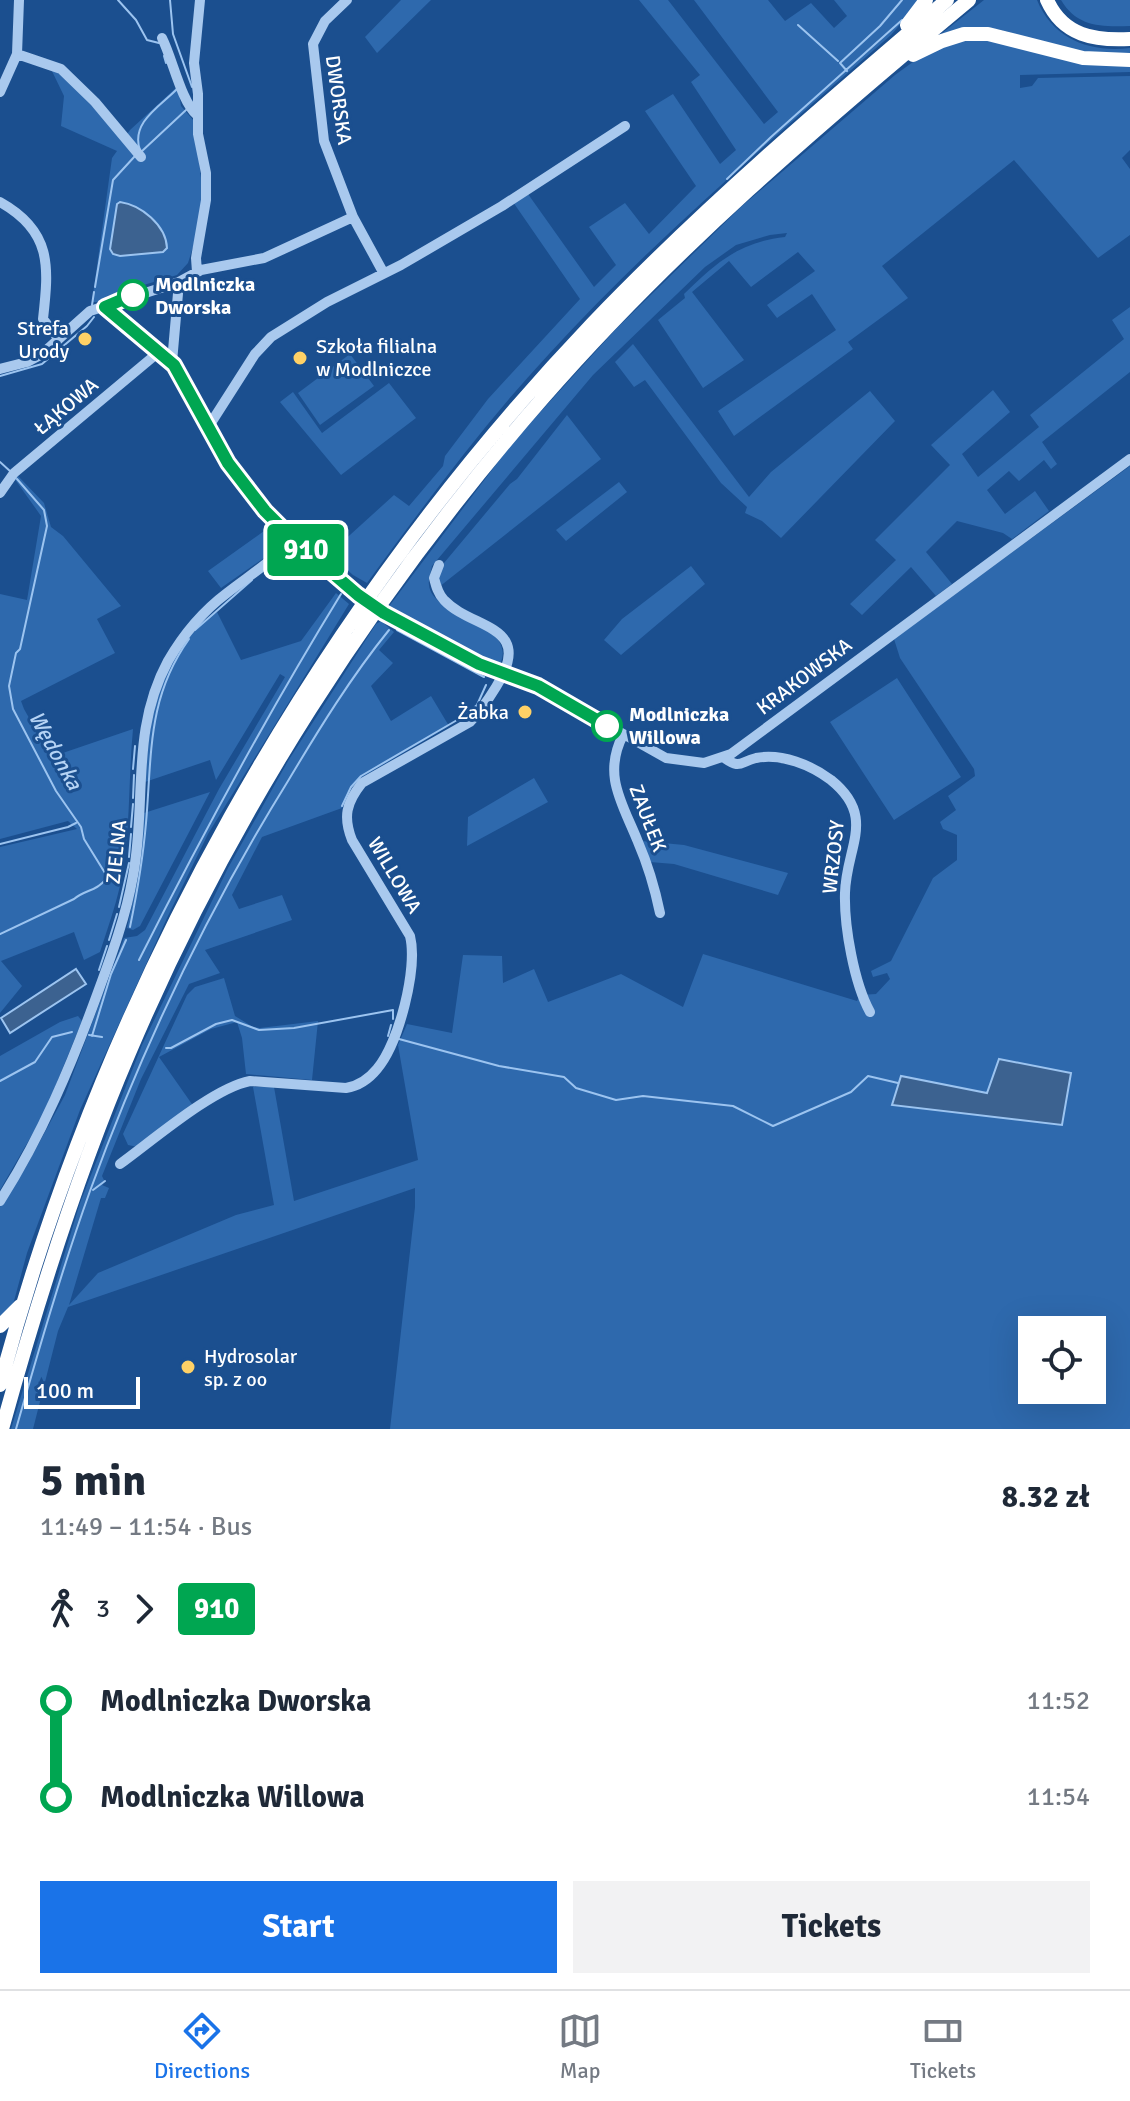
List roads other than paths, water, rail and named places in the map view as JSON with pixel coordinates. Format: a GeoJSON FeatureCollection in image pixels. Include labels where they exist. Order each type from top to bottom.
{"type":"FeatureCollection","features":[{"type":"Feature","properties":{"kind":"highway"},"geometry":{"type":"LineString","coordinates":[[885,61],[926,0]]}},
{"type":"Feature","properties":{"kind":"highway"},"geometry":{"type":"LineString","coordinates":[[0,1385],[23,1303],[68,1171],[111,1063],[164,944],[263,759],[371,605],[498,451],[590,346],[670,264],[947,0]]}},
{"type":"Feature","properties":{"kind":"highway"},"geometry":{"type":"LineString","coordinates":[[885,61],[969,0]]}},
{"type":"Feature","properties":{"kind":"highway"},"geometry":{"type":"LineString","coordinates":[[1047,0],[1063,24],[1081,35],[1130,39]]}},
{"type":"Feature","properties":{"kind":"highway"},"geometry":{"type":"LineString","coordinates":[[885,61],[974,33],[1083,58],[1130,60]]}},
{"type":"Feature","properties":{"kind":"highway"},"geometry":{"type":"LineString","coordinates":[[2,1429],[62,1229],[128,1055],[201,899],[246,815],[371,605]]}},
{"type":"Feature","properties":{"kind":"highway"},"geometry":{"type":"LineString","coordinates":[[0,1326],[23,1303]]}},
{"type":"Feature","properties":{"kind":"street"},"geometry":{"type":"LineString","coordinates":[[0,92],[17,54],[19,0]]}},
{"type":"Feature","properties":{"kind":"street"},"geometry":{"type":"LineString","coordinates":[[197,272],[196,258],[206,200],[194,63],[200,0]]}},
{"type":"Feature","properties":{"kind":"street","name":"DWORSKA"},"geometry":{"type":"LineString","coordinates":[[347,0],[325,21],[313,44],[326,151],[348,198],[353,217],[383,272]]}},
{"type":"Feature","properties":{"kind":"street"},"geometry":{"type":"LineString","coordinates":[[162,38],[186,103],[197,115]]}},
{"type":"Feature","properties":{"kind":"street"},"geometry":{"type":"LineString","coordinates":[[17,54],[61,69],[95,102],[138,153]]}},
{"type":"Feature","properties":{"kind":"street"},"geometry":{"type":"LineString","coordinates":[[209,426],[262,344],[327,302],[401,265],[502,206],[625,126]]}},
{"type":"Feature","properties":{"kind":"street"},"geometry":{"type":"LineString","coordinates":[[0,202],[29,223],[42,241],[47,282],[43,319],[58,338]]}},
{"type":"Feature","properties":{"kind":"street"},"geometry":{"type":"LineString","coordinates":[[0,369],[34,359],[90,311],[223,264],[264,258],[353,217]]}},
{"type":"Feature","properties":{"kind":"street"},"geometry":{"type":"LineString","coordinates":[[172,362],[179,282]]}},
{"type":"Feature","properties":{"kind":"street","name":"KRAKOWSKA"},"geometry":{"type":"LineString","coordinates":[[105,307],[172,362],[239,480],[293,539],[384,613],[479,664],[538,686],[666,758],[679,761],[704,763],[723,757],[746,742],[1130,459]]}},
{"type":"Feature","properties":{"kind":"street","name":"ŁĄKOWA"},"geometry":{"type":"LineString","coordinates":[[0,493],[14,473],[160,351]]}},
{"type":"Feature","properties":{"kind":"street","name":"ZIELNA"},"geometry":{"type":"LineString","coordinates":[[0,1201],[29,1155],[53,1106],[120,931],[137,850],[143,732],[158,681],[187,632],[202,615],[226,593],[277,557],[293,539]]}},
{"type":"Feature","properties":{"kind":"street"},"geometry":{"type":"LineString","coordinates":[[439,565],[434,578],[441,598],[488,625],[507,643],[504,675]]}},
{"type":"Feature","properties":{"kind":"street","name":"WILLOWA"},"geometry":{"type":"LineString","coordinates":[[120,1164],[216,1094],[236,1083],[250,1081],[346,1088],[357,1086],[379,1068],[399,1022],[413,950],[405,927],[352,840],[346,823],[346,811],[351,797],[362,783],[470,722],[484,708],[504,675]]}},
{"type":"Feature","properties":{"kind":"street","name":"ZAUŁEK"},"geometry":{"type":"LineString","coordinates":[[623,735],[617,750],[615,785],[618,800],[646,863],[660,913]]}},
{"type":"Feature","properties":{"kind":"street"},"geometry":{"type":"LineString","coordinates":[[746,742],[755,758]]}},
{"type":"Feature","properties":{"kind":"street","name":"WRZOSY"},"geometry":{"type":"LineString","coordinates":[[723,757],[738,765],[755,758],[791,760],[809,766],[843,791],[854,807],[858,828],[845,901],[853,960],[870,1012]]}},
{"type":"Feature","properties":{"kind":"waterway"},"geometry":{"type":"LineString","coordinates":[[118,0],[136,20],[147,40],[159,43]]}},
{"type":"Feature","properties":{"kind":"waterway","name":"Wędonka"},"geometry":{"type":"LineString","coordinates":[[170,0],[173,34],[192,87]]}},
{"type":"Feature","properties":{"kind":"waterway"},"geometry":{"type":"LineString","coordinates":[[847,71],[840,63],[880,26],[902,0]]}},
{"type":"Feature","properties":{"kind":"waterway"},"geometry":{"type":"LineString","coordinates":[[727,179],[902,20]]}},
{"type":"Feature","properties":{"kind":"waterway"},"geometry":{"type":"LineString","coordinates":[[798,25],[838,61]]}},
{"type":"Feature","properties":{"kind":"waterway"},"geometry":{"type":"LineString","coordinates":[[164,56],[166,63]]}},
{"type":"Feature","properties":{"kind":"waterway"},"geometry":{"type":"LineString","coordinates":[[140,150],[138,140],[143,123],[178,88]]}},
{"type":"Feature","properties":{"kind":"waterway","name":"Wędonka"},"geometry":{"type":"LineString","coordinates":[[141,152],[186,110]]}},
{"type":"Feature","properties":{"kind":"waterway","name":"Wędonka"},"geometry":{"type":"LineString","coordinates":[[95,287],[113,180],[135,156]]}},
{"type":"Feature","properties":{"kind":"waterway","name":"Wędonka"},"geometry":{"type":"LineString","coordinates":[[92,305],[94,292]]}},
{"type":"Feature","properties":{"kind":"waterway","name":"Wędonka"},"geometry":{"type":"LineString","coordinates":[[0,376],[42,364],[94,317]]}},
{"type":"Feature","properties":{"kind":"waterway","name":"Wędonka"},"geometry":{"type":"LineString","coordinates":[[0,462],[11,472]]}},
{"type":"Feature","properties":{"kind":"waterway","name":"Wędonka"},"geometry":{"type":"LineString","coordinates":[[0,934],[74,899],[105,880],[105,873],[84,839],[81,827],[56,791],[13,709],[9,686],[47,526],[44,510],[17,479]]}},
{"type":"Feature","properties":{"kind":"waterway"},"geometry":{"type":"LineString","coordinates":[[195,630],[252,580]]}},
{"type":"Feature","properties":{"kind":"waterway"},"geometry":{"type":"LineString","coordinates":[[139,960],[236,775],[341,594]]}},
{"type":"Feature","properties":{"kind":"waterway"},"geometry":{"type":"LineString","coordinates":[[16,1429],[60,1279],[90,1191],[154,1032],[204,930],[259,830],[336,704],[389,630]]}},
{"type":"Feature","properties":{"kind":"waterway"},"geometry":{"type":"LineString","coordinates":[[397,630],[484,677]]}},
{"type":"Feature","properties":{"kind":"waterway"},"geometry":{"type":"LineString","coordinates":[[130,927],[143,849],[154,727],[165,683],[189,639]]}},
{"type":"Feature","properties":{"kind":"waterway"},"geometry":{"type":"LineString","coordinates":[[342,806],[351,787],[361,776],[464,716],[477,705],[486,685]]}},
{"type":"Feature","properties":{"kind":"waterway"},"geometry":{"type":"LineString","coordinates":[[133,769],[135,746]]}},
{"type":"Feature","properties":{"kind":"waterway"},"geometry":{"type":"LineString","coordinates":[[133,798],[134,775]]}},
{"type":"Feature","properties":{"kind":"waterway"},"geometry":{"type":"LineString","coordinates":[[131,827],[133,804]]}},
{"type":"Feature","properties":{"kind":"waterway"},"geometry":{"type":"LineString","coordinates":[[0,844],[76,823]]}},
{"type":"Feature","properties":{"kind":"waterway"},"geometry":{"type":"LineString","coordinates":[[129,857],[131,834]]}},
{"type":"Feature","properties":{"kind":"waterway"},"geometry":{"type":"LineString","coordinates":[[119,907],[129,863]]}},
{"type":"Feature","properties":{"kind":"waterway"},"geometry":{"type":"LineString","coordinates":[[109,940],[117,914]]}},
{"type":"Feature","properties":{"kind":"waterway"},"geometry":{"type":"LineString","coordinates":[[92,1036],[111,974],[126,940]]}},
{"type":"Feature","properties":{"kind":"waterway"},"geometry":{"type":"LineString","coordinates":[[99,970],[107,946]]}},
{"type":"Feature","properties":{"kind":"waterway"},"geometry":{"type":"LineString","coordinates":[[166,1048],[216,1024],[232,1020],[259,1030],[294,1028],[393,1010],[393,1019]]}},
{"type":"Feature","properties":{"kind":"waterway"},"geometry":{"type":"LineString","coordinates":[[388,1036],[391,1025]]}},
{"type":"Feature","properties":{"kind":"waterway"},"geometry":{"type":"LineString","coordinates":[[0,1081],[35,1062],[52,1037],[72,1032]]}},
{"type":"Feature","properties":{"kind":"waterway"},"geometry":{"type":"LineString","coordinates":[[89,1035],[102,1037]]}},
{"type":"Feature","properties":{"kind":"waterway"},"geometry":{"type":"LineString","coordinates":[[399,1039],[499,1066],[564,1077],[576,1088],[616,1100],[643,1096],[733,1106],[773,1126],[851,1092],[868,1076],[898,1083]]}},
{"type":"Feature","properties":{"kind":"waterway"},"geometry":{"type":"LineString","coordinates":[[93,1190],[105,1181]]}},
{"type":"Feature","properties":{"kind":"place","name":"Modlniczka Dworska"},"geometry":{"type":"Point","coordinates":[133,295]}},
{"type":"Feature","properties":{"kind":"place","name":"Strefa Urody"},"geometry":{"type":"Point","coordinates":[85,339]}},
{"type":"Feature","properties":{"kind":"place","name":"Szkoła filialna w Modlniczce"},"geometry":{"type":"Point","coordinates":[300,358]}},
{"type":"Feature","properties":{"kind":"place","name":"Żabka"},"geometry":{"type":"Point","coordinates":[525,712]}},
{"type":"Feature","properties":{"kind":"place","name":"Modlniczka Willowa"},"geometry":{"type":"Point","coordinates":[607,726]}},
{"type":"Feature","properties":{"kind":"place","name":"Hydrosolar sp. z oo"},"geometry":{"type":"Point","coordinates":[188,1367]}}]}
